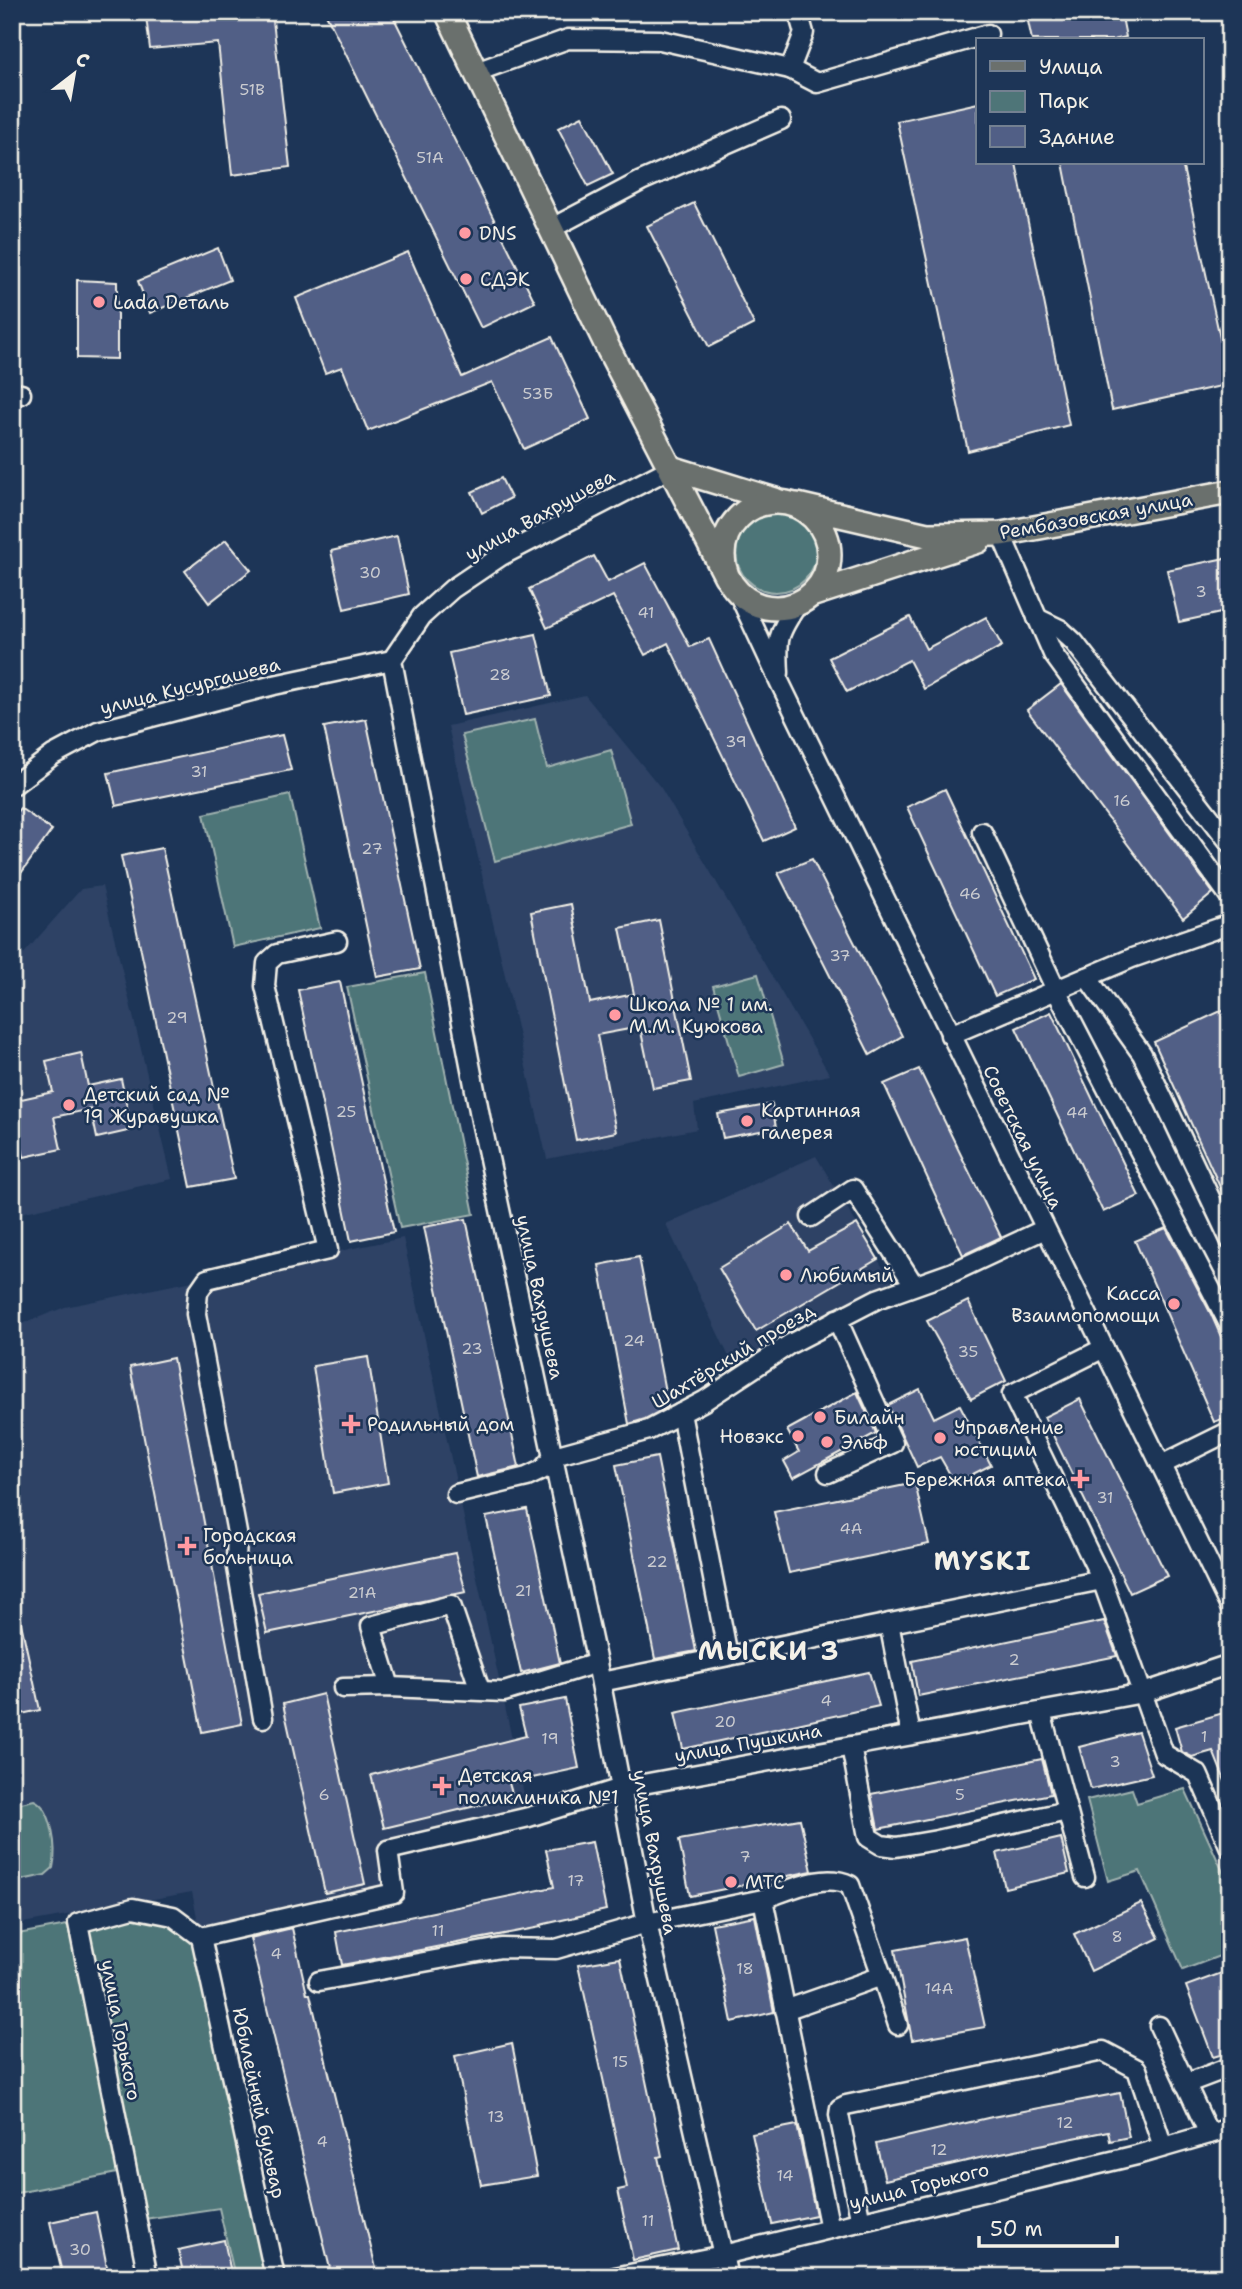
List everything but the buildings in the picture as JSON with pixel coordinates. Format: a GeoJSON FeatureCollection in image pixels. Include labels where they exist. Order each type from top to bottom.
{"type":"FeatureCollection","features":[{"type":"Feature","properties":{"kind":"main road"},"geometry":{"type":"LineString","coordinates":[[447,12],[609,349],[732,584],[756,605],[776,609],[1001,534]]}},
{"type":"Feature","properties":{"kind":"main road","name":"Рембазовская улица"},"geometry":{"type":"LineString","coordinates":[[671,468],[787,503],[927,535],[1001,534],[1230,492]]}},
{"type":"Feature","properties":{"kind":"main road"},"geometry":{"type":"LineString","coordinates":[[732,584],[722,555],[727,534],[738,517],[756,505],[787,503],[815,517],[827,535],[831,555],[826,576],[806,599]]}},
{"type":"Feature","properties":{"kind":"street"},"geometry":{"type":"LineString","coordinates":[[790,69],[804,33],[798,12]]}},
{"type":"Feature","properties":{"kind":"street"},"geometry":{"type":"LineString","coordinates":[[476,72],[568,39],[660,40],[790,69],[817,83],[988,34]]}},
{"type":"Feature","properties":{"kind":"street"},"geometry":{"type":"LineString","coordinates":[[552,228],[641,181],[781,120]]}},
{"type":"Feature","properties":{"kind":"street","name":"улица Вахрушева"},"geometry":{"type":"LineString","coordinates":[[671,468],[501,556],[452,589],[422,616],[392,660],[481,1121],[601,1682],[647,1923],[728,2277]]}},
{"type":"Feature","properties":{"kind":"street"},"geometry":{"type":"LineString","coordinates":[[1001,534],[1053,654],[1230,898]]}},
{"type":"Feature","properties":{"kind":"street","name":"Советская улица"},"geometry":{"type":"LineString","coordinates":[[732,584],[1230,1608]]}},
{"type":"Feature","properties":{"kind":"street"},"geometry":{"type":"LineString","coordinates":[[780,683],[777,642],[784,625],[806,599]]}},
{"type":"Feature","properties":{"kind":"street"},"geometry":{"type":"LineString","coordinates":[[1037,618],[1060,629],[1074,642],[1230,843]]}},
{"type":"Feature","properties":{"kind":"street","name":"улица Кусургашева"},"geometry":{"type":"LineString","coordinates":[[12,786],[54,755],[98,731],[274,684],[392,660]]}},
{"type":"Feature","properties":{"kind":"street"},"geometry":{"type":"LineString","coordinates":[[982,832],[1056,990],[1230,1326]]}},
{"type":"Feature","properties":{"kind":"street"},"geometry":{"type":"LineString","coordinates":[[950,1035],[1132,958],[1230,924]]}},
{"type":"Feature","properties":{"kind":"street"},"geometry":{"type":"LineString","coordinates":[[263,1718],[236,1562],[237,1533],[196,1314],[198,1292],[206,1279],[328,1250],[265,986],[267,963],[277,954],[337,941]]}},
{"type":"Feature","properties":{"kind":"street"},"geometry":{"type":"LineString","coordinates":[[1087,977],[1142,1054],[1230,1240]]}},
{"type":"Feature","properties":{"kind":"street"},"geometry":{"type":"LineString","coordinates":[[811,1217],[853,1188],[914,1286]]}},
{"type":"Feature","properties":{"kind":"street","name":"Шахтёрский проезд"},"geometry":{"type":"LineString","coordinates":[[554,1456],[649,1430],[704,1401],[790,1344],[877,1299],[953,1272],[1045,1230]]}},
{"type":"Feature","properties":{"kind":"street"},"geometry":{"type":"LineString","coordinates":[[828,1473],[892,1443],[837,1320]]}},
{"type":"Feature","properties":{"kind":"street"},"geometry":{"type":"LineString","coordinates":[[1104,1348],[1012,1394],[1102,1580],[1164,1754],[1198,1773],[1230,1848]]}},
{"type":"Feature","properties":{"kind":"street"},"geometry":{"type":"LineString","coordinates":[[681,1413],[728,1656]]}},
{"type":"Feature","properties":{"kind":"street"},"geometry":{"type":"LineString","coordinates":[[1161,1465],[1230,1431]]}},
{"type":"Feature","properties":{"kind":"street"},"geometry":{"type":"LineString","coordinates":[[456,1494],[527,1477],[542,1470],[554,1456]]}},
{"type":"Feature","properties":{"kind":"street"},"geometry":{"type":"LineString","coordinates":[[601,1682],[1102,1580]]}},
{"type":"Feature","properties":{"kind":"street"},"geometry":{"type":"LineString","coordinates":[[390,1687],[371,1626],[451,1605],[480,1690]]}},
{"type":"Feature","properties":{"kind":"street"},"geometry":{"type":"LineString","coordinates":[[889,1623],[911,1735]]}},
{"type":"Feature","properties":{"kind":"street"},"geometry":{"type":"LineString","coordinates":[[343,1688],[390,1687],[505,1692],[597,1663]]}},
{"type":"Feature","properties":{"kind":"street","name":"улица Пушкина"},"geometry":{"type":"LineString","coordinates":[[201,1937],[394,1893],[388,1850],[529,1817],[621,1788],[1143,1693],[1230,1664]]}},
{"type":"Feature","properties":{"kind":"street"},"geometry":{"type":"LineString","coordinates":[[1041,1712],[1085,1877]]}},
{"type":"Feature","properties":{"kind":"street"},"geometry":{"type":"LineString","coordinates":[[851,1746],[868,1837],[881,1844],[896,1847],[937,1840],[1067,1811]]}},
{"type":"Feature","properties":{"kind":"street"},"geometry":{"type":"LineString","coordinates":[[319,1981],[501,1948],[556,1949],[647,1923],[763,1899],[824,1880],[838,1879],[850,1885],[898,2025]]}},
{"type":"Feature","properties":{"kind":"street"},"geometry":{"type":"LineString","coordinates":[[763,1899],[830,2229]]}},
{"type":"Feature","properties":{"kind":"street","name":"улица Горького"},"geometry":{"type":"LineString","coordinates":[[148,2277],[78,1923],[133,1908],[173,1916],[201,1937]]}},
{"type":"Feature","properties":{"kind":"street","name":"Юбилейный бульвар"},"geometry":{"type":"LineString","coordinates":[[201,1937],[275,2277]]}},
{"type":"Feature","properties":{"kind":"street"},"geometry":{"type":"LineString","coordinates":[[785,2010],[882,1976]]}},
{"type":"Feature","properties":{"kind":"street"},"geometry":{"type":"LineString","coordinates":[[1159,2026],[1209,2134]]}},
{"type":"Feature","properties":{"kind":"street"},"geometry":{"type":"LineString","coordinates":[[860,2222],[839,2115],[840,2108],[846,2105],[1104,2051],[1137,2069],[1163,2147]]}},
{"type":"Feature","properties":{"kind":"street"},"geometry":{"type":"LineString","coordinates":[[1185,2084],[1230,2067]]}},
{"type":"Feature","properties":{"kind":"street","name":"улица Горького"},"geometry":{"type":"LineString","coordinates":[[615,2277],[723,2255],[860,2222],[1230,2128]]}},
{"type":"Feature","properties":{"kind":"shaded area"},"geometry":{"type":"Polygon","coordinates":[[[585,695],[661,788],[830,1075],[694,1104],[697,1129],[547,1159],[448,726],[585,695]]]}},
{"type":"Feature","properties":{"kind":"shaded area"},"geometry":{"type":"Polygon","coordinates":[[[102,886],[172,1179],[12,1215],[12,967],[81,889],[102,886]]]}},
{"type":"Feature","properties":{"kind":"shaded area"},"geometry":{"type":"Polygon","coordinates":[[[816,1156],[897,1291],[739,1378],[666,1224],[816,1156]]]}},
{"type":"Feature","properties":{"kind":"shaded area"},"geometry":{"type":"Polygon","coordinates":[[[403,1238],[529,1817],[388,1850],[394,1893],[201,1937],[192,1892],[12,1925],[12,1328],[65,1307],[403,1238]]]}},
{"type":"Feature","properties":{"kind":"green space"},"geometry":{"type":"Polygon","coordinates":[[[768,512],[784,512],[798,518],[810,530],[816,544],[816,560],[810,574],[798,586],[784,592],[768,592],[754,586],[742,574],[736,560],[736,544],[742,530],[754,518],[768,512]]]}},
{"type":"Feature","properties":{"kind":"green space"},"geometry":{"type":"Polygon","coordinates":[[[535,719],[547,768],[611,750],[631,824],[495,861],[462,735],[535,719]]]}},
{"type":"Feature","properties":{"kind":"green space"},"geometry":{"type":"Polygon","coordinates":[[[290,795],[320,928],[233,947],[204,814],[290,795]]]}},
{"type":"Feature","properties":{"kind":"green space"},"geometry":{"type":"Polygon","coordinates":[[[425,973],[474,1214],[400,1228],[347,987],[425,973]]]}},
{"type":"Feature","properties":{"kind":"green space"},"geometry":{"type":"Polygon","coordinates":[[[758,974],[784,1064],[739,1077],[713,986],[758,974]]]}},
{"type":"Feature","properties":{"kind":"green space"},"geometry":{"type":"Polygon","coordinates":[[[1132,1789],[1137,1803],[1185,1789],[1230,1887],[1230,1952],[1183,1970],[1140,1871],[1108,1881],[1087,1800],[1132,1789]]]}},
{"type":"Feature","properties":{"kind":"green space"},"geometry":{"type":"Polygon","coordinates":[[[34,1800],[46,1811],[52,1830],[53,1868],[45,1875],[12,1882],[12,1805],[34,1800]]]}},
{"type":"Feature","properties":{"kind":"green space"},"geometry":{"type":"Polygon","coordinates":[[[133,1908],[201,1937],[275,2277],[235,2277],[219,2208],[137,2220],[127,2171],[12,2194],[12,1935],[78,1923],[133,1908]]]}},
{"type":"Feature","properties":{"kind":"place","name":"DNS"},"geometry":{"type":"Point","coordinates":[465,233]}},
{"type":"Feature","properties":{"kind":"place","name":"СДЭК"},"geometry":{"type":"Point","coordinates":[466,279]}},
{"type":"Feature","properties":{"kind":"place","name":"Lada Dеталь"},"geometry":{"type":"Point","coordinates":[99,302]}},
{"type":"Feature","properties":{"kind":"place","name":"Школа № 1 им. М.М. Куюкова"},"geometry":{"type":"Point","coordinates":[615,1015]}},
{"type":"Feature","properties":{"kind":"place","name":"Детский сад № 19 Журавушка"},"geometry":{"type":"Point","coordinates":[69,1105]}},
{"type":"Feature","properties":{"kind":"place","name":"Картинная галерея"},"geometry":{"type":"Point","coordinates":[747,1121]}},
{"type":"Feature","properties":{"kind":"place","name":"Любимый"},"geometry":{"type":"Point","coordinates":[786,1275]}},
{"type":"Feature","properties":{"kind":"place","name":"Касса Взаимопомощи"},"geometry":{"type":"Point","coordinates":[1174,1304]}},
{"type":"Feature","properties":{"kind":"place","name":"Билайн"},"geometry":{"type":"Point","coordinates":[820,1417]}},
{"type":"Feature","properties":{"kind":"place","name":"Родильный дом"},"geometry":{"type":"Point","coordinates":[351,1424]}},
{"type":"Feature","properties":{"kind":"place","name":"Новэкс"},"geometry":{"type":"Point","coordinates":[798,1436]}},
{"type":"Feature","properties":{"kind":"place","name":"Управление юстиции"},"geometry":{"type":"Point","coordinates":[940,1438]}},
{"type":"Feature","properties":{"kind":"place","name":"Эльф"},"geometry":{"type":"Point","coordinates":[827,1442]}},
{"type":"Feature","properties":{"kind":"place","name":"Бережная аптека"},"geometry":{"type":"Point","coordinates":[1080,1479]}},
{"type":"Feature","properties":{"kind":"place","name":"Городская больница"},"geometry":{"type":"Point","coordinates":[187,1546]}},
{"type":"Feature","properties":{"kind":"place","name":"Детская поликлиника №1"},"geometry":{"type":"Point","coordinates":[442,1786]}},
{"type":"Feature","properties":{"kind":"place","name":"МТС"},"geometry":{"type":"Point","coordinates":[731,1882]}},
{"type":"Feature","properties":{"kind":"district","name":"MYSKI"},"geometry":{"type":"Point","coordinates":[983,1560]}},
{"type":"Feature","properties":{"kind":"district","name":"МЫСКИ 3"},"geometry":{"type":"Point","coordinates":[769,1650]}}]}
